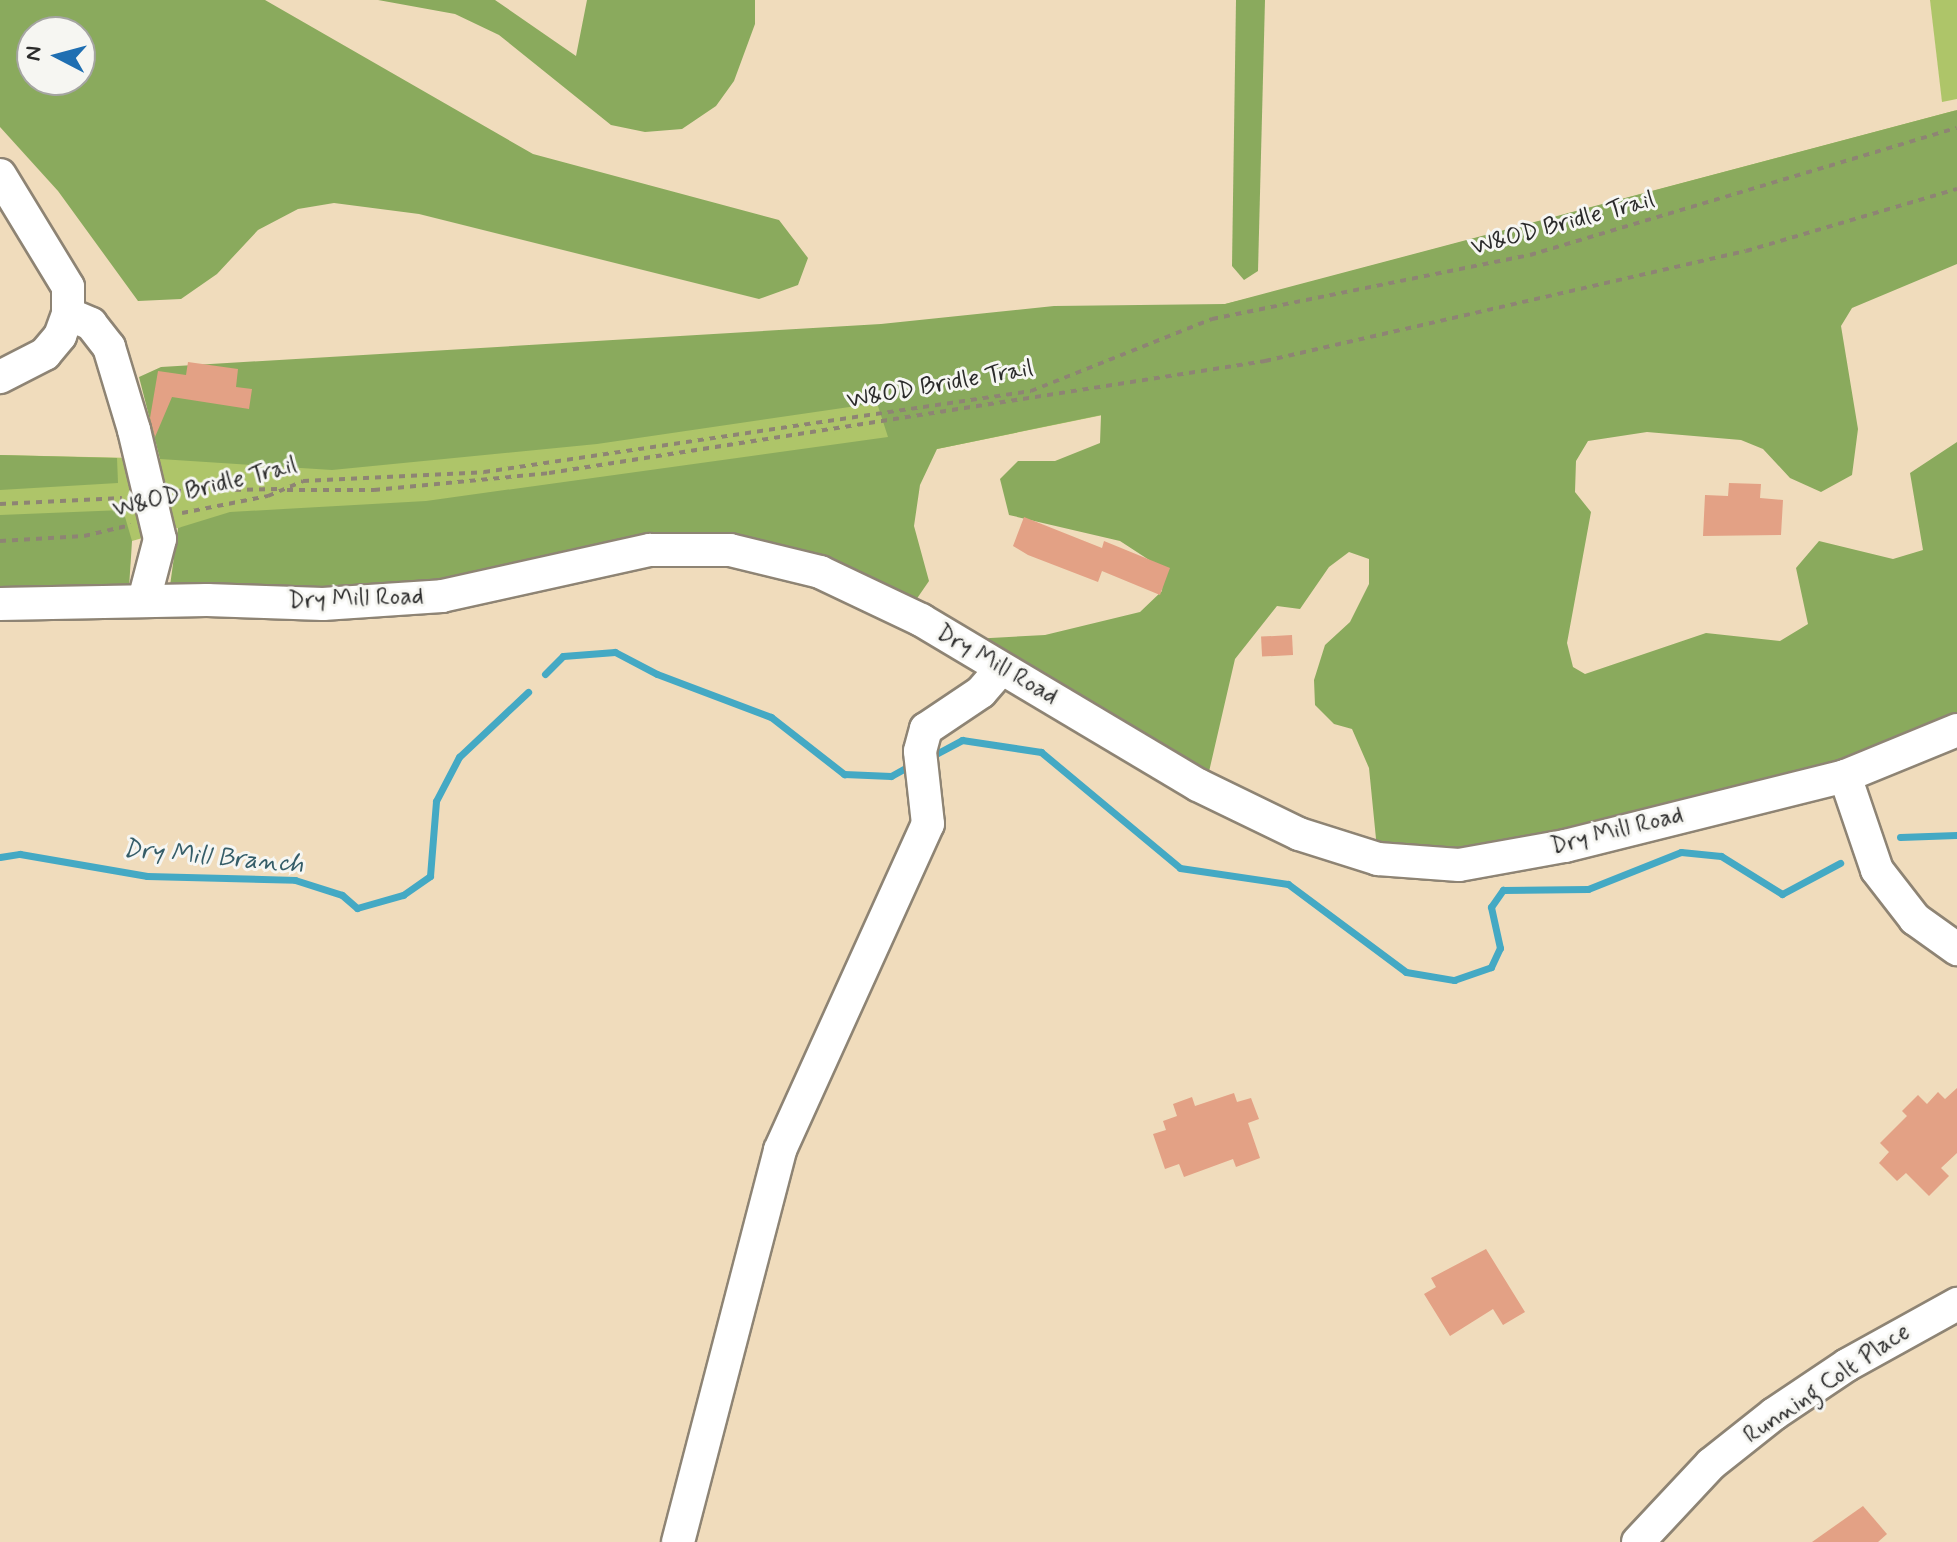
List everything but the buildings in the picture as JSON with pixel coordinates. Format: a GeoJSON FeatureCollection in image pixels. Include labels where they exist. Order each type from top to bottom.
{"type":"FeatureCollection","features":[{"type":"Feature","properties":{"kind":"street"},"geometry":{"type":"LineString","coordinates":[[0,175],[68,287],[68,314],[60,336],[45,354],[0,377]]}},
{"type":"Feature","properties":{"kind":"street"},"geometry":{"type":"LineString","coordinates":[[68,314],[91,324],[109,347],[153,506],[160,539],[144,600]]}},
{"type":"Feature","properties":{"kind":"street","name":"Dry Mill Road"},"geometry":{"type":"LineString","coordinates":[[0,604],[144,600],[323,604],[442,596],[650,550],[730,550],[820,572],[921,620],[1001,669],[1122,736],[1198,785],[1299,834],[1378,859],[1459,865],[1565,846],[1845,776],[1957,730]]}},
{"type":"Feature","properties":{"kind":"street"},"geometry":{"type":"LineString","coordinates":[[678,1542],[780,1150],[928,824],[920,751],[926,729],[981,692],[1001,669]]}},
{"type":"Feature","properties":{"kind":"street"},"geometry":{"type":"LineString","coordinates":[[1845,776],[1877,870],[1915,919],[1957,949]]}},
{"type":"Feature","properties":{"kind":"street","name":"Running Colt Place"},"geometry":{"type":"LineString","coordinates":[[1638,1542],[1711,1464],[1774,1414],[1847,1365],[1957,1304]]}},
{"type":"Feature","properties":{"kind":"path","name":"W&OD Bridle Trail"},"geometry":{"type":"LineString","coordinates":[[0,541],[84,536],[153,506],[283,490],[303,481],[484,472],[1031,391],[1117,352],[1173,338],[1212,319],[1530,255],[1957,128]]}},
{"type":"Feature","properties":{"kind":"path"},"geometry":{"type":"LineString","coordinates":[[0,504],[153,506],[222,487],[374,490],[562,471],[1265,361],[1704,262],[1957,189]]}},
{"type":"Feature","properties":{"kind":"green space"},"geometry":{"type":"Polygon","coordinates":[[[0,0],[265,0],[533,154],[779,220],[808,258],[798,285],[759,299],[419,214],[334,203],[298,209],[258,230],[217,274],[181,299],[138,301],[58,191],[0,127],[0,0]]]}},
{"type":"Feature","properties":{"kind":"green space"},"geometry":{"type":"Polygon","coordinates":[[[378,0],[495,0],[576,56],[587,0],[755,0],[755,24],[734,81],[716,106],[682,129],[645,132],[611,125],[499,35],[455,14],[378,0]]]}},
{"type":"Feature","properties":{"kind":"green space"},"geometry":{"type":"Polygon","coordinates":[[[1236,0],[1265,0],[1258,271],[1244,280],[1232,266],[1236,0]]]}},
{"type":"Feature","properties":{"kind":"green space"},"geometry":{"type":"Polygon","coordinates":[[[1930,0],[1957,0],[1957,99],[1942,102],[1930,0]]]}},
{"type":"Feature","properties":{"kind":"green space"},"geometry":{"type":"Polygon","coordinates":[[[1957,110],[1211,393],[937,449],[178,528],[132,541],[82,582],[0,582],[0,455],[223,460],[958,369],[1258,296],[1957,110]]]}},
{"type":"Feature","properties":{"kind":"green space"},"geometry":{"type":"Polygon","coordinates":[[[1957,110],[1957,264],[1852,308],[1841,326],[1858,429],[1852,475],[1821,492],[1790,478],[1763,449],[1741,440],[1647,432],[1588,441],[1576,461],[1575,492],[1591,512],[1567,643],[1573,667],[1585,674],[1706,633],[1780,641],[1808,624],[1796,568],[1819,541],[1893,559],[1923,550],[1910,473],[1957,442],[1957,730],[1565,846],[1378,859],[1369,768],[1352,729],[1334,724],[1315,705],[1314,680],[1325,645],[1350,622],[1369,584],[1369,559],[1349,552],[1329,567],[1300,609],[1277,606],[1235,659],[1205,789],[954,640],[1045,635],[1140,612],[1162,591],[1163,569],[1120,541],[1009,515],[1000,479],[1018,461],[1055,461],[1100,443],[1101,415],[937,449],[920,485],[914,526],[929,581],[907,613],[736,552],[442,596],[168,600],[178,528],[230,512],[426,501],[888,437],[877,403],[597,444],[332,470],[160,459],[139,377],[161,367],[881,324],[1054,306],[1225,304],[1957,110]]]}},
{"type":"Feature","properties":{"kind":"green space"},"geometry":{"type":"Polygon","coordinates":[[[0,455],[117,458],[118,483],[0,490],[0,455]]]}},
{"type":"Feature","properties":{"kind":"green space"},"geometry":{"type":"Polygon","coordinates":[[[123,510],[132,541],[129,588],[0,593],[0,515],[123,510]]]}},
{"type":"Feature","properties":{"kind":"waterway","name":"Dry Mill Branch"},"geometry":{"type":"LineString","coordinates":[[545,674],[563,656],[615,652],[657,674],[771,717],[844,774],[891,776],[913,764]]}},
{"type":"Feature","properties":{"kind":"waterway","name":"Dry Mill Branch"},"geometry":{"type":"LineString","coordinates":[[0,857],[20,854],[147,876],[295,880],[342,895],[357,908],[403,895],[430,876],[436,801],[459,757],[528,692]]}},
{"type":"Feature","properties":{"kind":"waterway","name":"Dry Mill Branch"},"geometry":{"type":"LineString","coordinates":[[936,754],[962,740],[1041,752],[1180,868],[1288,884],[1406,972],[1454,980],[1491,967],[1500,948],[1491,907],[1503,890],[1588,889],[1681,852],[1721,856],[1782,894],[1840,863]]}},
{"type":"Feature","properties":{"kind":"waterway","name":"Dry Mill Branch"},"geometry":{"type":"LineString","coordinates":[[1900,837],[1957,835]]}}]}
